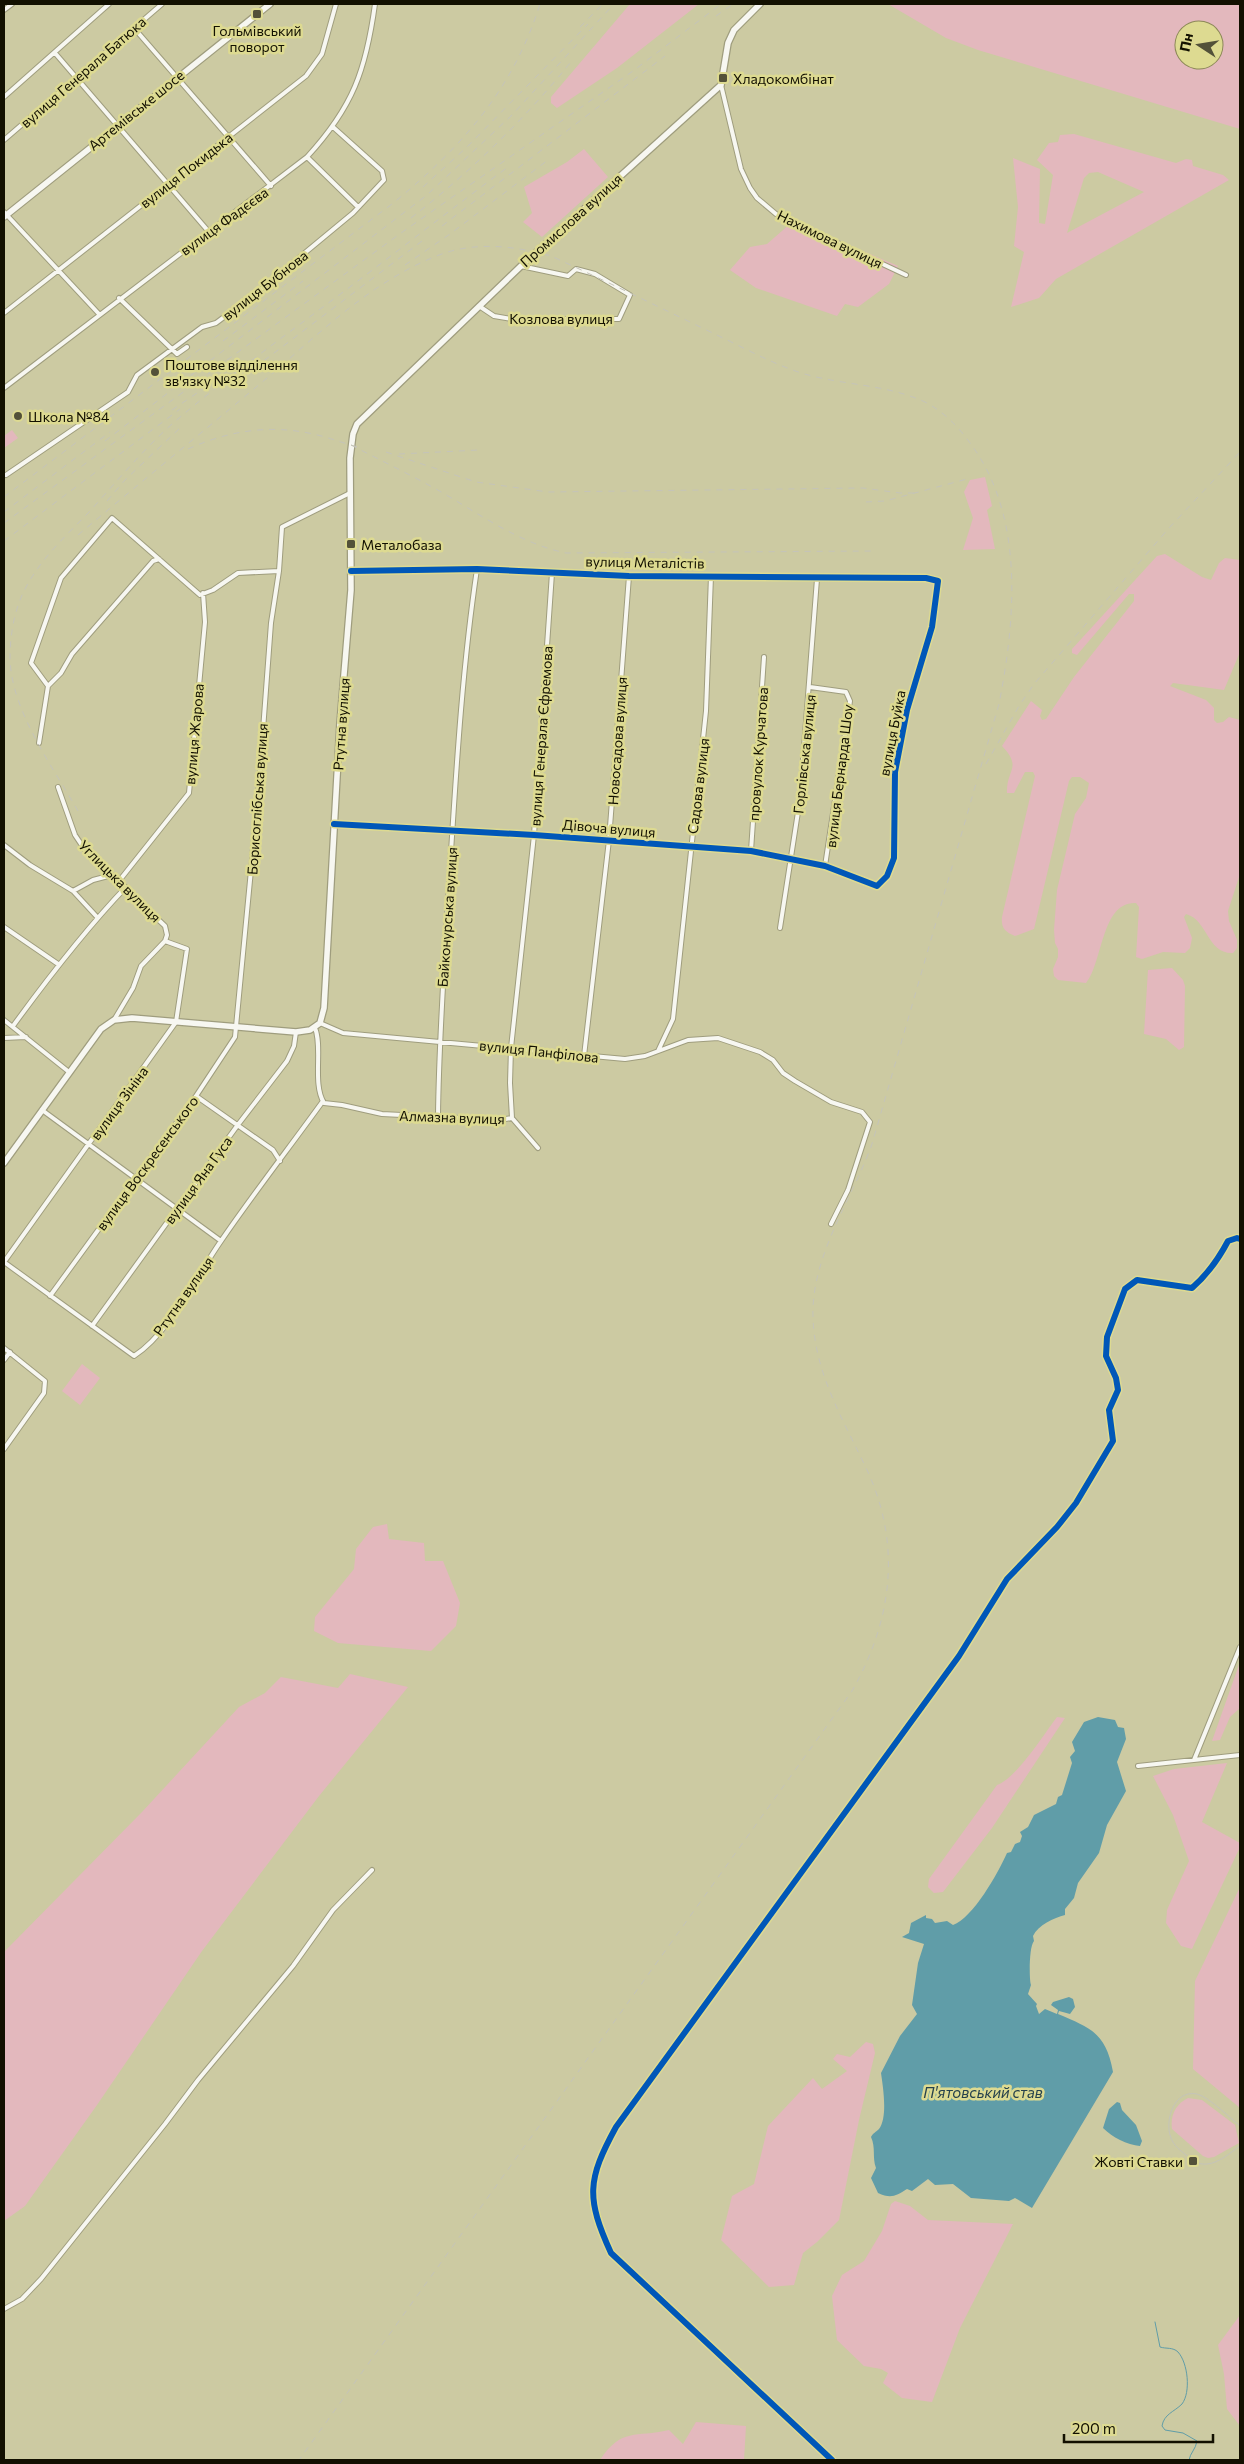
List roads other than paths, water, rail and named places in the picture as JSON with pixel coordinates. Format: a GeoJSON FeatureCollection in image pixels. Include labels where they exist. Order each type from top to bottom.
{"type":"FeatureCollection","features":[{"type":"Feature","properties":{"kind":"main road","name":"Артемівське шосе"},"geometry":{"type":"LineString","coordinates":[[5,214],[270,4]]}},
{"type":"Feature","properties":{"kind":"main road"},"geometry":{"type":"LineString","coordinates":[[720,85],[728,43],[734,30],[760,4]]}},
{"type":"Feature","properties":{"kind":"main road","name":"Промислова вулиця"},"geometry":{"type":"LineString","coordinates":[[357,424],[520,266],[720,85]]}},
{"type":"Feature","properties":{"kind":"main road","name":"Ртутна вулиця"},"geometry":{"type":"LineString","coordinates":[[318,1026],[324,1008],[351,571],[351,445],[357,424]]}},
{"type":"Feature","properties":{"kind":"main road"},"geometry":{"type":"LineString","coordinates":[[4,1163],[101,1029],[114,1020],[132,1018],[296,1032],[318,1026]]}},
{"type":"Feature","properties":{"kind":"street"},"geometry":{"type":"LineString","coordinates":[[4,10],[12,4]]}},
{"type":"Feature","properties":{"kind":"street"},"geometry":{"type":"LineString","coordinates":[[4,97],[109,4]]}},
{"type":"Feature","properties":{"kind":"street","name":"вулиця Генерала Батюка"},"geometry":{"type":"LineString","coordinates":[[4,140],[162,4]]}},
{"type":"Feature","properties":{"kind":"street","name":"вулиця Покидька"},"geometry":{"type":"LineString","coordinates":[[4,313],[56,270],[228,138],[315,67],[322,54],[336,4]]}},
{"type":"Feature","properties":{"kind":"street","name":"вулиця Фадєєва"},"geometry":{"type":"LineString","coordinates":[[4,388],[119,298],[271,186],[307,157],[333,127],[360,78],[375,4]]}},
{"type":"Feature","properties":{"kind":"street"},"geometry":{"type":"LineString","coordinates":[[134,28],[271,186]]}},
{"type":"Feature","properties":{"kind":"street"},"geometry":{"type":"LineString","coordinates":[[55,53],[169,183],[208,232]]}},
{"type":"Feature","properties":{"kind":"street","name":"Нахимова вулиця"},"geometry":{"type":"LineString","coordinates":[[720,85],[741,169],[757,198],[776,214],[906,275]]}},
{"type":"Feature","properties":{"kind":"street","name":"вулиця Бубнова"},"geometry":{"type":"LineString","coordinates":[[6,475],[128,392],[137,375],[202,327],[216,323],[260,290],[358,208],[384,180],[382,171],[333,127]]}},
{"type":"Feature","properties":{"kind":"street"},"geometry":{"type":"LineString","coordinates":[[307,157],[358,208]]}},
{"type":"Feature","properties":{"kind":"street"},"geometry":{"type":"LineString","coordinates":[[5,214],[99,314]]}},
{"type":"Feature","properties":{"kind":"street","name":"Козлова вулиця"},"geometry":{"type":"LineString","coordinates":[[479,306],[494,316],[511,319],[619,319],[630,295],[595,274],[576,269],[568,276],[520,266]]}},
{"type":"Feature","properties":{"kind":"street"},"geometry":{"type":"LineString","coordinates":[[119,298],[177,354],[188,347]]}},
{"type":"Feature","properties":{"kind":"street","name":"Борисоглібська вулиця"},"geometry":{"type":"LineString","coordinates":[[238,1027],[270,632],[279,571],[282,528],[350,492]]}},
{"type":"Feature","properties":{"kind":"street"},"geometry":{"type":"LineString","coordinates":[[48,686],[31,663],[61,578],[112,518],[159,560],[202,594],[213,590],[238,573],[279,571]]}},
{"type":"Feature","properties":{"kind":"street"},"geometry":{"type":"LineString","coordinates":[[40,743],[48,686],[61,673],[72,654],[153,561],[159,560]]}},
{"type":"Feature","properties":{"kind":"street","name":"вулиця Металістів"},"geometry":{"type":"LineString","coordinates":[[351,571],[477,569],[629,576],[817,579],[926,578],[938,582]]}},
{"type":"Feature","properties":{"kind":"street","name":"Байконурська вулиця"},"geometry":{"type":"LineString","coordinates":[[438,1116],[439,1041],[453,830],[467,635],[477,569]]}},
{"type":"Feature","properties":{"kind":"street","name":"вулиця Генерала Єфремова"},"geometry":{"type":"LineString","coordinates":[[511,1048],[534,835],[552,573]]}},
{"type":"Feature","properties":{"kind":"street","name":"Новосадова вулиця"},"geometry":{"type":"LineString","coordinates":[[584,1056],[609,840],[629,576]]}},
{"type":"Feature","properties":{"kind":"street","name":"Садова вулиця"},"geometry":{"type":"LineString","coordinates":[[658,1051],[673,1019],[706,711],[711,576]]}},
{"type":"Feature","properties":{"kind":"street","name":"Горлівська вулиця"},"geometry":{"type":"LineString","coordinates":[[780,928],[800,799],[817,579]]}},
{"type":"Feature","properties":{"kind":"street","name":"вулиця Буйка"},"geometry":{"type":"LineString","coordinates":[[877,886],[887,876],[894,858],[895,772],[907,710],[932,627],[938,582]]}},
{"type":"Feature","properties":{"kind":"street","name":"вулиця Жарова"},"geometry":{"type":"LineString","coordinates":[[119,881],[189,793],[205,622],[202,594]]}},
{"type":"Feature","properties":{"kind":"street","name":"провулок Курчатова"},"geometry":{"type":"LineString","coordinates":[[750,851],[764,657]]}},
{"type":"Feature","properties":{"kind":"street","name":"вулиця Бернарда Шоу"},"geometry":{"type":"LineString","coordinates":[[810,687],[846,692],[850,701],[825,866]]}},
{"type":"Feature","properties":{"kind":"street","name":"Углицька вулиця"},"geometry":{"type":"LineString","coordinates":[[58,787],[75,835],[85,850],[165,926],[167,934],[165,942],[141,966],[133,988],[114,1020]]}},
{"type":"Feature","properties":{"kind":"street","name":"Дівоча вулиця"},"geometry":{"type":"LineString","coordinates":[[334,824],[534,835],[750,851],[825,866],[877,886]]}},
{"type":"Feature","properties":{"kind":"street"},"geometry":{"type":"LineString","coordinates":[[4,845],[30,865],[73,890],[97,916]]}},
{"type":"Feature","properties":{"kind":"street"},"geometry":{"type":"LineString","coordinates":[[73,890],[92,880],[112,875]]}},
{"type":"Feature","properties":{"kind":"street"},"geometry":{"type":"LineString","coordinates":[[13,1026],[58,964],[97,916],[126,887]]}},
{"type":"Feature","properties":{"kind":"street"},"geometry":{"type":"LineString","coordinates":[[4,927],[58,964]]}},
{"type":"Feature","properties":{"kind":"street","name":"вулиця Зініна"},"geometry":{"type":"LineString","coordinates":[[4,1262],[176,1022],[187,950],[165,942]]}},
{"type":"Feature","properties":{"kind":"street"},"geometry":{"type":"LineString","coordinates":[[4,1020],[69,1072]]}},
{"type":"Feature","properties":{"kind":"street","name":"вулиця Панфілова"},"geometry":{"type":"LineString","coordinates":[[318,1026],[343,1033],[625,1059],[658,1051],[688,1040],[718,1038],[760,1052],[773,1060],[783,1073],[795,1081],[830,1102],[862,1112],[870,1122],[848,1190],[831,1224]]}},
{"type":"Feature","properties":{"kind":"street","name":"Ртутна вулиця"},"geometry":{"type":"LineString","coordinates":[[4,1262],[134,1356],[145,1349],[173,1314],[221,1240],[323,1102],[317,1062],[318,1026]]}},
{"type":"Feature","properties":{"kind":"street","name":"вулиця Воскресенського"},"geometry":{"type":"LineString","coordinates":[[50,1296],[196,1096],[235,1038],[238,1027]]}},
{"type":"Feature","properties":{"kind":"street","name":"вулиця Яна Гуса"},"geometry":{"type":"LineString","coordinates":[[92,1326],[237,1126],[287,1061],[294,1046],[296,1032]]}},
{"type":"Feature","properties":{"kind":"street"},"geometry":{"type":"LineString","coordinates":[[4,1038],[26,1037]]}},
{"type":"Feature","properties":{"kind":"street","name":"Алмазна вулиця"},"geometry":{"type":"LineString","coordinates":[[323,1102],[382,1114],[512,1118],[511,1048]]}},
{"type":"Feature","properties":{"kind":"street"},"geometry":{"type":"LineString","coordinates":[[196,1096],[272,1150],[280,1161]]}},
{"type":"Feature","properties":{"kind":"street"},"geometry":{"type":"LineString","coordinates":[[42,1110],[90,1143],[221,1240]]}},
{"type":"Feature","properties":{"kind":"street"},"geometry":{"type":"LineString","coordinates":[[512,1118],[538,1148]]}},
{"type":"Feature","properties":{"kind":"street"},"geometry":{"type":"LineString","coordinates":[[832,2460],[611,2253],[596,2218],[593,2182],[601,2155],[616,2127],[958,1656],[1007,1578],[1057,1527],[1076,1503],[1113,1441],[1109,1410],[1118,1390],[1116,1378],[1106,1356],[1107,1337],[1125,1289],[1137,1280],[1192,1288],[1206,1276],[1218,1260],[1228,1241],[1240,1239]]}},
{"type":"Feature","properties":{"kind":"street"},"geometry":{"type":"LineString","coordinates":[[4,1348],[46,1380],[44,1393],[4,1448]]}},
{"type":"Feature","properties":{"kind":"street"},"geometry":{"type":"LineString","coordinates":[[4,1360],[10,1352]]}},
{"type":"Feature","properties":{"kind":"street"},"geometry":{"type":"LineString","coordinates":[[1194,1760],[1240,1647]]}},
{"type":"Feature","properties":{"kind":"street"},"geometry":{"type":"LineString","coordinates":[[1138,1766],[1240,1755]]}},
{"type":"Feature","properties":{"kind":"street"},"geometry":{"type":"LineString","coordinates":[[4,2309],[22,2299],[41,2279],[198,2080],[293,1966],[333,1910],[372,1870]]}},
{"type":"Feature","properties":{"kind":"water","name":"П'ятовський став"},"geometry":{"type":"Polygon","coordinates":[[[1098,1717],[1115,1720],[1118,1727],[1124,1728],[1126,1739],[1117,1762],[1126,1791],[1107,1825],[1099,1853],[1078,1883],[1074,1898],[1065,1909],[1065,1915],[1042,1925],[1033,1936],[1034,1941],[1031,1949],[1030,1963],[1031,1985],[1028,1994],[1037,2004],[1039,2014],[1045,2009],[1057,2014],[1058,2010],[1051,2005],[1053,2002],[1069,1997],[1073,1999],[1075,2007],[1070,2014],[1059,2011],[1058,2014],[1080,2023],[1101,2040],[1106,2048],[1113,2072],[1032,2208],[1015,2198],[1009,2201],[971,2198],[953,2184],[935,2185],[928,2179],[912,2191],[907,2189],[890,2196],[878,2193],[871,2178],[876,2168],[871,2137],[882,2124],[884,2102],[881,2073],[900,2036],[917,2014],[912,2005],[918,1963],[924,1944],[902,1937],[909,1933],[911,1923],[926,1915],[926,1918],[932,1919],[935,1923],[947,1921],[953,1925],[969,1914],[998,1872],[1007,1853],[1011,1852],[1015,1844],[1020,1842],[1022,1836],[1020,1832],[1028,1827],[1034,1815],[1056,1804],[1058,1797],[1062,1795],[1072,1763],[1070,1757],[1075,1751],[1072,1742],[1084,1722],[1098,1717]]]}},
{"type":"Feature","properties":{"kind":"water"},"geometry":{"type":"Polygon","coordinates":[[[1117,2102],[1120,2103],[1122,2110],[1136,2125],[1142,2141],[1140,2146],[1120,2140],[1103,2128],[1109,2109],[1117,2102]]]}},
{"type":"Feature","properties":{"kind":"waterway"},"geometry":{"type":"LineString","coordinates":[[1155,2322],[1160,2347],[1176,2350],[1186,2370],[1187,2392],[1185,2399],[1182,2404],[1167,2416],[1162,2426],[1165,2430],[1183,2433],[1197,2441],[1189,2460]]}},
{"type":"Feature","properties":{"kind":"tram line"},"geometry":{"type":"LineString","coordinates":[[1240,2126],[1213,2103],[1197,2094],[1182,2096],[1177,2101],[1170,2115],[1169,2123],[1171,2138],[1179,2150],[1198,2163],[1216,2162],[1240,2146]]}},
{"type":"Feature","properties":{"kind":"railway"},"geometry":{"type":"LineString","coordinates":[[4,497],[392,204],[417,183],[462,139],[500,90],[529,35],[540,4]]}},
{"type":"Feature","properties":{"kind":"railway"},"geometry":{"type":"LineString","coordinates":[[580,27],[603,4]]}},
{"type":"Feature","properties":{"kind":"railway"},"geometry":{"type":"LineString","coordinates":[[105,441],[427,195],[512,115],[614,4]]}},
{"type":"Feature","properties":{"kind":"railway"},"geometry":{"type":"LineString","coordinates":[[4,523],[401,233],[633,71],[721,4]]}},
{"type":"Feature","properties":{"kind":"railway"},"geometry":{"type":"LineString","coordinates":[[716,16],[733,4]]}},
{"type":"Feature","properties":{"kind":"railway"},"geometry":{"type":"LineString","coordinates":[[423,187],[467,147],[588,24]]}},
{"type":"Feature","properties":{"kind":"railway"},"geometry":{"type":"LineString","coordinates":[[442,226],[665,56]]}},
{"type":"Feature","properties":{"kind":"railway"},"geometry":{"type":"LineString","coordinates":[[411,218],[454,183],[495,145],[534,105],[570,63]]}},
{"type":"Feature","properties":{"kind":"railway"},"geometry":{"type":"LineString","coordinates":[[405,265],[450,234],[548,160]]}},
{"type":"Feature","properties":{"kind":"railway"},"geometry":{"type":"LineString","coordinates":[[78,811],[25,718],[12,678],[10,658],[13,623],[21,597],[31,578],[54,548],[140,455],[172,424],[249,362],[508,167]]}},
{"type":"Feature","properties":{"kind":"railway"},"geometry":{"type":"LineString","coordinates":[[245,375],[426,238]]}},
{"type":"Feature","properties":{"kind":"railway"},"geometry":{"type":"LineString","coordinates":[[78,535],[369,293],[391,279],[439,255],[467,248],[495,247],[524,250],[551,256],[790,369],[823,379],[892,391],[925,402],[943,413],[967,439],[986,468],[999,499],[1007,532],[1011,566],[1012,601],[1009,636],[999,704],[872,1144],[828,1243],[816,1285],[813,1307],[817,1351],[823,1371],[838,1411],[867,1470],[878,1498],[885,1526],[888,1582],[884,1610],[866,1664],[852,1691],[299,2460]]}},
{"type":"Feature","properties":{"kind":"railway"},"geometry":{"type":"LineString","coordinates":[[223,341],[303,281]]}},
{"type":"Feature","properties":{"kind":"railway"},"geometry":{"type":"LineString","coordinates":[[172,410],[222,376]]}},
{"type":"Feature","properties":{"kind":"railway"},"geometry":{"type":"LineString","coordinates":[[4,541],[180,409]]}},
{"type":"Feature","properties":{"kind":"railway"},"geometry":{"type":"LineString","coordinates":[[107,501],[125,480],[181,427]]}},
{"type":"Feature","properties":{"kind":"railway"},"geometry":{"type":"LineString","coordinates":[[188,449],[234,434],[265,430],[297,431],[358,447]]}},
{"type":"Feature","properties":{"kind":"railway"},"geometry":{"type":"LineString","coordinates":[[4,512],[110,432]]}},
{"type":"Feature","properties":{"kind":"railway"},"geometry":{"type":"LineString","coordinates":[[351,445],[432,487],[518,536],[550,549],[566,553],[872,551]]}},
{"type":"Feature","properties":{"kind":"railway"},"geometry":{"type":"LineString","coordinates":[[399,454],[479,450]]}},
{"type":"Feature","properties":{"kind":"railway"},"geometry":{"type":"LineString","coordinates":[[386,452],[476,482],[548,492],[863,488],[900,493],[916,493]]}},
{"type":"Feature","properties":{"kind":"railway"},"geometry":{"type":"LineString","coordinates":[[986,764],[1019,706],[1034,684],[1169,528],[1240,452]]}},
{"type":"Feature","properties":{"kind":"railway"},"geometry":{"type":"LineString","coordinates":[[866,502],[885,501],[967,479]]}},
{"type":"Feature","properties":{"kind":"place","name":"Гольмівський поворот"},"geometry":{"type":"Point","coordinates":[257,14]}},
{"type":"Feature","properties":{"kind":"place","name":"Хладокомбінат"},"geometry":{"type":"Point","coordinates":[723,78]}},
{"type":"Feature","properties":{"kind":"place","name":"Поштове відділення зв'язку №32"},"geometry":{"type":"Point","coordinates":[155,372]}},
{"type":"Feature","properties":{"kind":"place","name":"Школа №84"},"geometry":{"type":"Point","coordinates":[18,416]}},
{"type":"Feature","properties":{"kind":"place","name":"Металобаза"},"geometry":{"type":"Point","coordinates":[351,544]}},
{"type":"Feature","properties":{"kind":"place","name":"Жовті Ставки"},"geometry":{"type":"Point","coordinates":[1193,2161]}}]}
